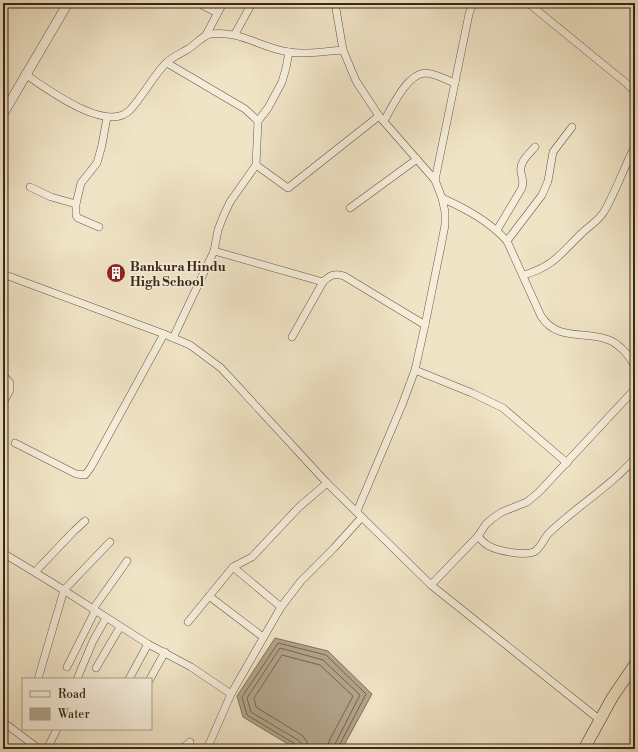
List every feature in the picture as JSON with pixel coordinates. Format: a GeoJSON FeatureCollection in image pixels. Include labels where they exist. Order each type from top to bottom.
{"type":"FeatureCollection","features":[{"type":"Feature","properties":{"kind":"highway"},"geometry":{"type":"LineString","coordinates":[[584,749],[612,698],[635,664]]}},
{"type":"Feature","properties":{"kind":"street"},"geometry":{"type":"LineString","coordinates":[[3,114],[25,74],[68,3]]}},
{"type":"Feature","properties":{"kind":"street"},"geometry":{"type":"LineString","coordinates":[[198,3],[217,13]]}},
{"type":"Feature","properties":{"kind":"street"},"geometry":{"type":"LineString","coordinates":[[25,74],[75,105],[102,116],[120,117],[130,110],[167,63],[175,56],[190,48],[206,35],[223,3]]}},
{"type":"Feature","properties":{"kind":"street"},"geometry":{"type":"LineString","coordinates":[[235,34],[252,3]]}},
{"type":"Feature","properties":{"kind":"street"},"geometry":{"type":"LineString","coordinates":[[335,3],[343,50],[356,81],[381,119],[435,180],[442,198],[445,212],[445,225],[415,370],[402,405],[357,511]]}},
{"type":"Feature","properties":{"kind":"street"},"geometry":{"type":"LineString","coordinates":[[435,180],[473,3]]}},
{"type":"Feature","properties":{"kind":"street"},"geometry":{"type":"LineString","coordinates":[[528,3],[635,92]]}},
{"type":"Feature","properties":{"kind":"street"},"geometry":{"type":"LineString","coordinates":[[206,35],[235,34],[276,49],[289,52],[343,50]]}},
{"type":"Feature","properties":{"kind":"street"},"geometry":{"type":"LineString","coordinates":[[173,338],[214,252],[218,230],[230,202],[256,165],[258,121],[268,108],[282,82],[289,52]]}},
{"type":"Feature","properties":{"kind":"street"},"geometry":{"type":"LineString","coordinates":[[167,63],[245,109],[258,121]]}},
{"type":"Feature","properties":{"kind":"street"},"geometry":{"type":"LineString","coordinates":[[256,165],[288,188],[381,119],[407,84],[416,76],[420,74],[431,74],[455,83]]}},
{"type":"Feature","properties":{"kind":"street"},"geometry":{"type":"LineString","coordinates":[[99,227],[78,218],[76,215],[76,204],[81,183],[93,169],[99,157],[107,117]]}},
{"type":"Feature","properties":{"kind":"street"},"geometry":{"type":"LineString","coordinates":[[507,241],[542,196],[548,181],[553,152],[572,127]]}},
{"type":"Feature","properties":{"kind":"street"},"geometry":{"type":"LineString","coordinates":[[524,275],[538,271],[556,259],[599,218],[608,204],[635,146]]}},
{"type":"Feature","properties":{"kind":"street"},"geometry":{"type":"LineString","coordinates":[[496,230],[522,188],[524,183],[521,166],[535,147]]}},
{"type":"Feature","properties":{"kind":"street"},"geometry":{"type":"LineString","coordinates":[[350,208],[417,159]]}},
{"type":"Feature","properties":{"kind":"street"},"geometry":{"type":"LineString","coordinates":[[30,187],[51,197],[76,204]]}},
{"type":"Feature","properties":{"kind":"street"},"geometry":{"type":"LineString","coordinates":[[442,198],[471,212],[496,230],[507,241],[545,323],[557,331],[579,336],[607,339],[618,345],[634,363]]}},
{"type":"Feature","properties":{"kind":"street"},"geometry":{"type":"LineString","coordinates":[[214,252],[323,282]]}},
{"type":"Feature","properties":{"kind":"street"},"geometry":{"type":"LineString","coordinates":[[3,274],[190,345],[221,368],[327,483],[432,585],[600,720]]}},
{"type":"Feature","properties":{"kind":"street"},"geometry":{"type":"LineString","coordinates":[[292,337],[323,282],[329,276],[334,274],[344,276],[425,325]]}},
{"type":"Feature","properties":{"kind":"street"},"geometry":{"type":"LineString","coordinates":[[15,443],[76,474],[85,475],[91,467],[164,334]]}},
{"type":"Feature","properties":{"kind":"street"},"geometry":{"type":"LineString","coordinates":[[415,370],[472,393],[503,408],[567,463]]}},
{"type":"Feature","properties":{"kind":"street"},"geometry":{"type":"LineString","coordinates":[[3,375],[10,383],[10,390],[3,403]]}},
{"type":"Feature","properties":{"kind":"street"},"geometry":{"type":"LineString","coordinates":[[432,585],[478,536],[486,524],[502,512],[533,498],[635,389]]}},
{"type":"Feature","properties":{"kind":"street"},"geometry":{"type":"LineString","coordinates":[[478,536],[486,544],[498,550],[530,553],[536,551],[549,533],[617,476],[635,458]]}},
{"type":"Feature","properties":{"kind":"street"},"geometry":{"type":"LineString","coordinates":[[188,622],[233,567],[252,557],[298,508],[327,483]]}},
{"type":"Feature","properties":{"kind":"street"},"geometry":{"type":"LineString","coordinates":[[210,747],[231,694],[262,637],[281,607],[301,581],[362,517]]}},
{"type":"Feature","properties":{"kind":"street"},"geometry":{"type":"LineString","coordinates":[[35,572],[85,521]]}},
{"type":"Feature","properties":{"kind":"street"},"geometry":{"type":"LineString","coordinates":[[38,678],[64,590],[110,542]]}},
{"type":"Feature","properties":{"kind":"street"},"geometry":{"type":"LineString","coordinates":[[3,553],[148,644],[191,667],[231,694]]}},
{"type":"Feature","properties":{"kind":"street"},"geometry":{"type":"LineString","coordinates":[[67,667],[94,610],[127,561]]}},
{"type":"Feature","properties":{"kind":"street"},"geometry":{"type":"LineString","coordinates":[[233,567],[281,607]]}},
{"type":"Feature","properties":{"kind":"street"},"geometry":{"type":"LineString","coordinates":[[209,596],[262,637]]}},
{"type":"Feature","properties":{"kind":"street"},"geometry":{"type":"LineString","coordinates":[[77,678],[93,641],[106,618]]}},
{"type":"Feature","properties":{"kind":"street"},"geometry":{"type":"LineString","coordinates":[[96,668],[120,627]]}},
{"type":"Feature","properties":{"kind":"street"},"geometry":{"type":"LineString","coordinates":[[130,678],[148,644]]}},
{"type":"Feature","properties":{"kind":"street"},"geometry":{"type":"LineString","coordinates":[[151,678],[165,652]]}},
{"type":"Feature","properties":{"kind":"street"},"geometry":{"type":"LineString","coordinates":[[3,722],[39,749]]}},
{"type":"Feature","properties":{"kind":"street"},"geometry":{"type":"LineString","coordinates":[[47,749],[56,730]]}},
{"type":"Feature","properties":{"kind":"street"},"geometry":{"type":"LineString","coordinates":[[182,749],[190,742]]}},
{"type":"Feature","properties":{"kind":"water"},"geometry":{"type":"Polygon","coordinates":[[[275,638],[328,651],[372,694],[342,749],[296,749],[243,717],[237,696],[275,638]]]}},
{"type":"Feature","properties":{"kind":"place","name":"Bankura Hindu High School"},"geometry":{"type":"Point","coordinates":[116,273]}}]}
